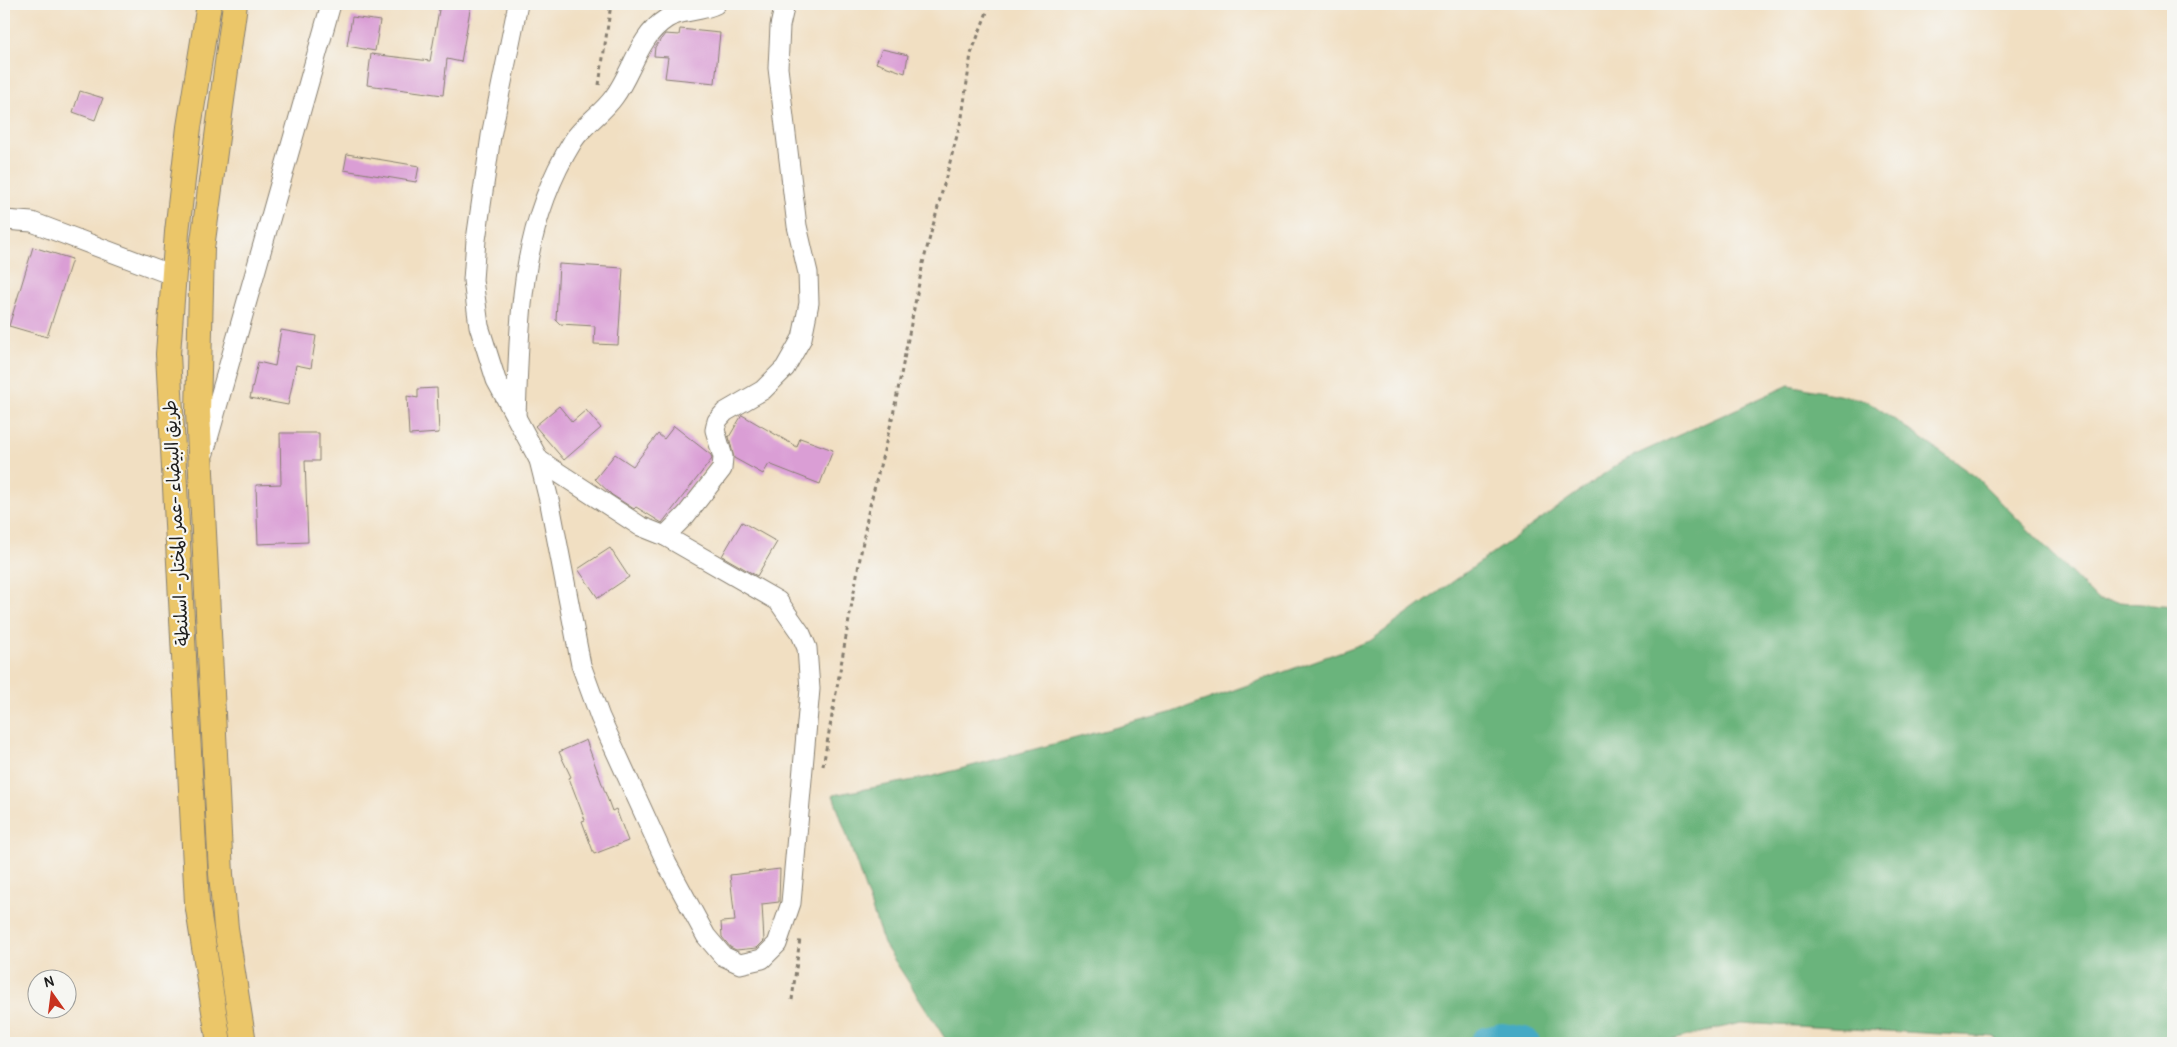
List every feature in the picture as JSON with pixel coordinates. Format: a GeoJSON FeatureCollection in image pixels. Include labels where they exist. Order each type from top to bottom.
{"type":"FeatureCollection","features":[{"type":"Feature","properties":{"kind":"main road","name":"طريق البيضاء -عمر المختار - اسلنطة"},"geometry":{"type":"LineString","coordinates":[[209,4],[189,127],[172,276],[168,354],[197,903],[220,1043]]}},
{"type":"Feature","properties":{"kind":"main road","name":"طريق البيضاء -عمر المختار - اسلنطة"},"geometry":{"type":"LineString","coordinates":[[235,4],[202,248],[198,412],[221,874],[226,928],[244,1043]]}},
{"type":"Feature","properties":{"kind":"main road"},"geometry":{"type":"LineString","coordinates":[[196,878],[221,874]]}},
{"type":"Feature","properties":{"kind":"street"},"geometry":{"type":"LineString","coordinates":[[200,469],[331,4]]}},
{"type":"Feature","properties":{"kind":"street"},"geometry":{"type":"LineString","coordinates":[[518,4],[491,136],[476,240],[473,280],[479,326],[496,380],[539,460],[550,504],[581,665],[600,718],[667,864],[706,936],[723,956],[740,964],[762,959],[778,944],[791,903],[810,690],[807,648],[778,601],[665,536],[640,526],[539,460]]}},
{"type":"Feature","properties":{"kind":"street"},"geometry":{"type":"LineString","coordinates":[[516,420],[520,303],[535,223],[552,180],[573,140],[588,121],[602,111],[614,97],[656,26],[668,17],[705,10],[716,4]]}},
{"type":"Feature","properties":{"kind":"street"},"geometry":{"type":"LineString","coordinates":[[665,536],[686,515],[722,469],[723,457],[715,430],[716,421],[725,412],[763,390],[785,368],[802,338],[809,303],[808,273],[797,226],[778,68],[780,26],[785,4]]}},
{"type":"Feature","properties":{"kind":"street"},"geometry":{"type":"LineString","coordinates":[[4,220],[32,222],[172,276]]}},
{"type":"Feature","properties":{"kind":"path"},"geometry":{"type":"LineString","coordinates":[[602,111],[599,80],[611,4]]}},
{"type":"Feature","properties":{"kind":"path"},"geometry":{"type":"LineString","coordinates":[[822,776],[868,513],[893,415],[923,263],[962,117],[971,54],[990,4]]}},
{"type":"Feature","properties":{"kind":"path"},"geometry":{"type":"LineString","coordinates":[[792,1000],[800,932]]}},
{"type":"Feature","properties":{"kind":"green space"},"geometry":{"type":"Polygon","coordinates":[[[1789,385],[1868,401],[1976,477],[2098,600],[2173,607],[2173,1043],[1997,1043],[1995,1037],[1740,1023],[1660,1043],[948,1043],[884,944],[833,795],[930,777],[1170,713],[1370,641],[1622,461],[1789,385]]]}},
{"type":"Feature","properties":{"kind":"building"},"geometry":{"type":"Polygon","coordinates":[[[440,4],[471,4],[461,62],[447,59],[443,95],[367,85],[371,54],[430,61],[440,4]]]}},
{"type":"Feature","properties":{"kind":"building"},"geometry":{"type":"Polygon","coordinates":[[[352,17],[380,21],[375,51],[347,46],[352,17]]]}},
{"type":"Feature","properties":{"kind":"building"},"geometry":{"type":"Polygon","coordinates":[[[680,29],[720,33],[715,83],[665,78],[668,57],[654,56],[655,47],[665,34],[679,35],[680,29]]]}},
{"type":"Feature","properties":{"kind":"building"},"geometry":{"type":"Polygon","coordinates":[[[882,49],[908,55],[905,73],[876,63],[882,49]]]}},
{"type":"Feature","properties":{"kind":"building"},"geometry":{"type":"Polygon","coordinates":[[[80,91],[103,98],[95,120],[73,112],[80,91]]]}},
{"type":"Feature","properties":{"kind":"building"},"geometry":{"type":"Polygon","coordinates":[[[347,154],[419,166],[416,182],[344,170],[347,154]]]}},
{"type":"Feature","properties":{"kind":"building"},"geometry":{"type":"Polygon","coordinates":[[[33,247],[72,259],[47,337],[9,326],[33,247]]]}},
{"type":"Feature","properties":{"kind":"building"},"geometry":{"type":"Polygon","coordinates":[[[559,264],[623,268],[618,345],[594,344],[595,326],[560,324],[556,320],[559,264]]]}},
{"type":"Feature","properties":{"kind":"building"},"geometry":{"type":"Polygon","coordinates":[[[281,330],[316,336],[311,368],[296,365],[288,405],[250,398],[258,362],[275,366],[281,330]]]}},
{"type":"Feature","properties":{"kind":"building"},"geometry":{"type":"Polygon","coordinates":[[[437,388],[439,433],[409,435],[407,396],[418,398],[418,389],[437,388]]]}},
{"type":"Feature","properties":{"kind":"building"},"geometry":{"type":"Polygon","coordinates":[[[559,406],[572,422],[586,410],[601,428],[564,460],[535,426],[559,406]]]}},
{"type":"Feature","properties":{"kind":"building"},"geometry":{"type":"Polygon","coordinates":[[[742,415],[797,447],[800,438],[833,450],[820,484],[769,464],[763,474],[734,458],[729,437],[742,415]]]}},
{"type":"Feature","properties":{"kind":"building"},"geometry":{"type":"Polygon","coordinates":[[[674,426],[711,455],[712,459],[662,523],[612,495],[595,479],[615,454],[633,466],[658,434],[664,439],[674,426]]]}},
{"type":"Feature","properties":{"kind":"building"},"geometry":{"type":"Polygon","coordinates":[[[280,433],[319,433],[319,461],[305,461],[308,542],[258,544],[256,485],[281,484],[280,433]]]}},
{"type":"Feature","properties":{"kind":"building"},"geometry":{"type":"Polygon","coordinates":[[[742,522],[777,542],[757,576],[722,556],[742,522]]]}},
{"type":"Feature","properties":{"kind":"building"},"geometry":{"type":"Polygon","coordinates":[[[610,548],[629,577],[598,598],[578,569],[610,548]]]}},
{"type":"Feature","properties":{"kind":"building"},"geometry":{"type":"Polygon","coordinates":[[[586,740],[612,811],[616,809],[628,841],[594,854],[582,821],[585,820],[569,778],[571,777],[559,752],[586,740]]]}},
{"type":"Feature","properties":{"kind":"building"},"geometry":{"type":"Polygon","coordinates":[[[780,869],[779,902],[762,904],[764,941],[757,948],[736,950],[730,947],[722,937],[721,922],[735,921],[730,875],[780,869]]]}},
{"type":"Feature","properties":{"kind":"waterway"},"geometry":{"type":"LineString","coordinates":[[1486,1043],[1502,1039],[1524,1043]]}}]}
